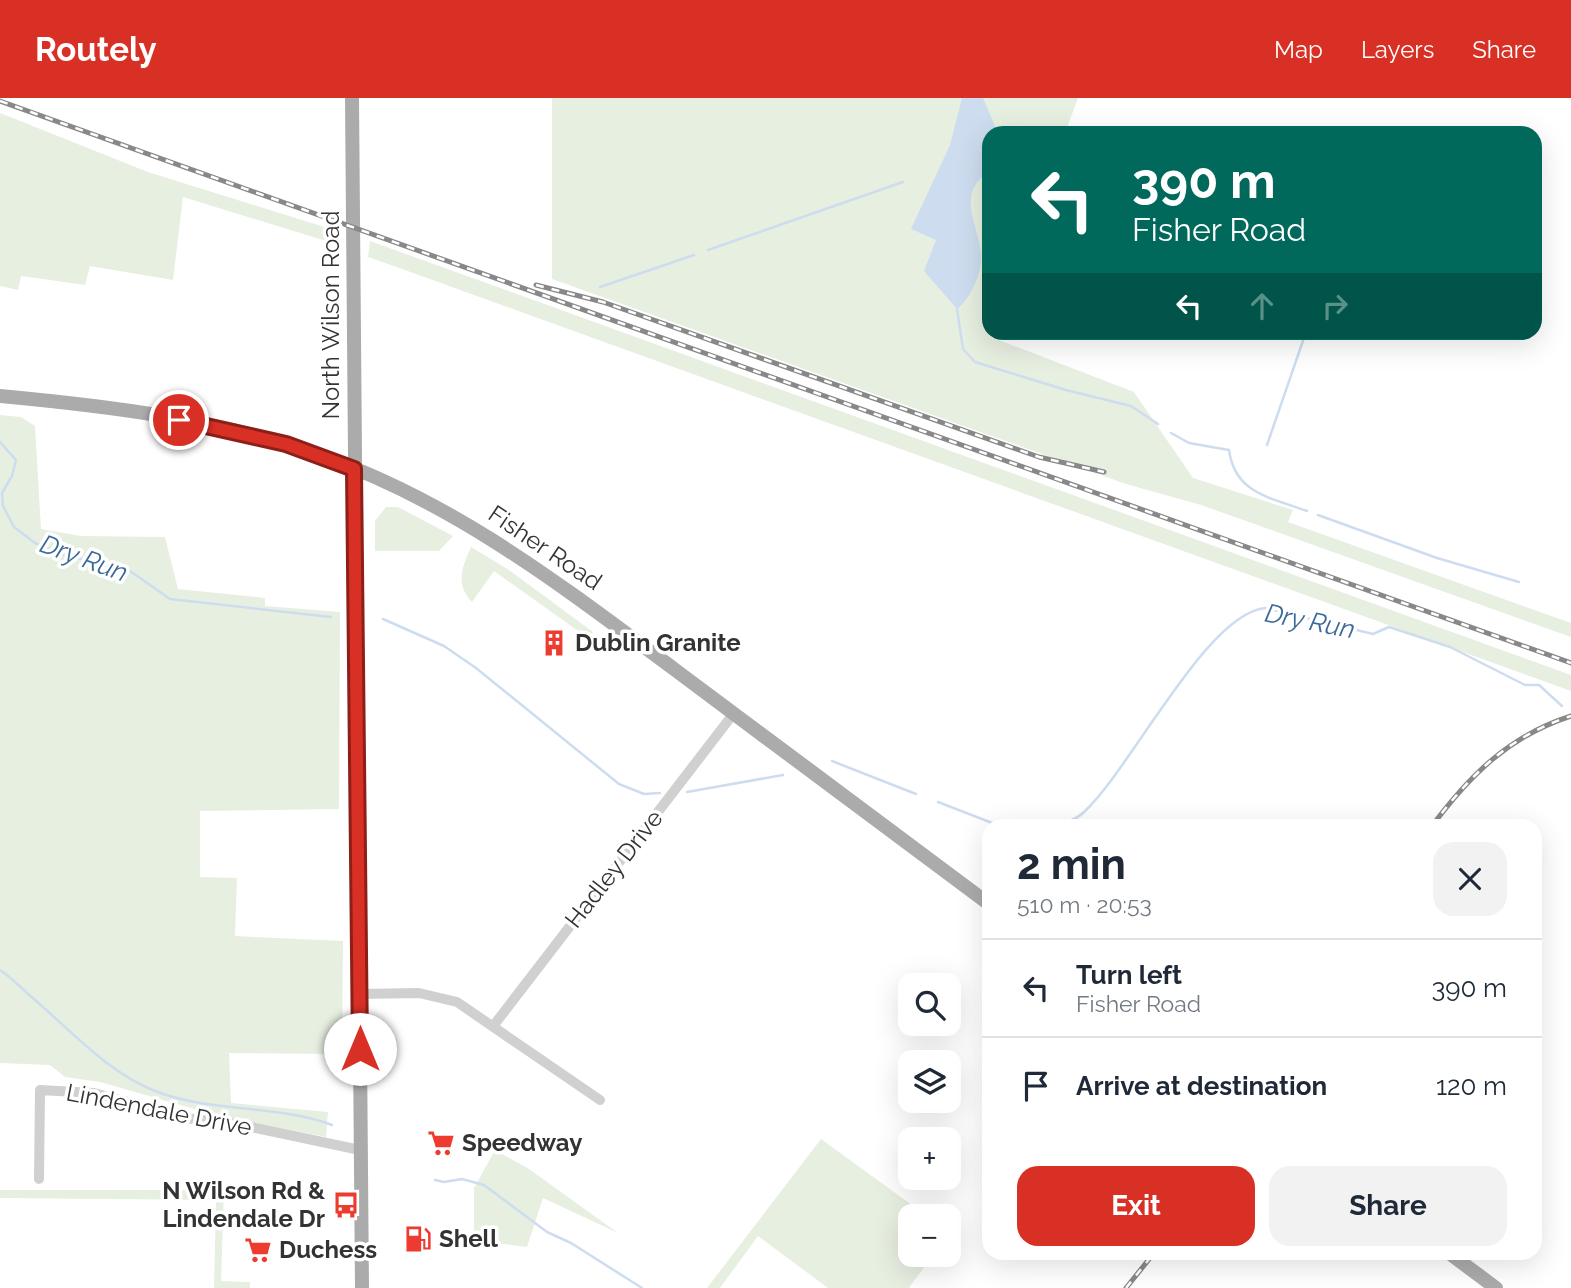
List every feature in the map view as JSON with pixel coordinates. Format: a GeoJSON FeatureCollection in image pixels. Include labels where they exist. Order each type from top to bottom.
{"type":"FeatureCollection","features":[{"type":"Feature","properties":{"kind":"main road","name":"North Wilson Road"},"geometry":{"type":"LineString","coordinates":[[352,98],[362,1288]]}},
{"type":"Feature","properties":{"kind":"main road","name":"Fisher Road"},"geometry":{"type":"LineString","coordinates":[[0,396],[147,414],[286,444],[354,469],[450,515],[521,556],[982,899]]}},
{"type":"Feature","properties":{"kind":"main road"},"geometry":{"type":"LineString","coordinates":[[1458,1260],[1490,1286]]}},
{"type":"Feature","properties":{"kind":"street","name":"Hadley Drive"},"geometry":{"type":"LineString","coordinates":[[494,1025],[734,713]]}},
{"type":"Feature","properties":{"kind":"street"},"geometry":{"type":"LineString","coordinates":[[359,993],[430,994],[467,1007],[600,1100]]}},
{"type":"Feature","properties":{"kind":"street","name":"Lindendale Drive"},"geometry":{"type":"LineString","coordinates":[[39,1179],[40,1090],[94,1093],[129,1102],[151,1114],[237,1124],[360,1150]]}},
{"type":"Feature","properties":{"kind":"shaded area"},"geometry":{"type":"Polygon","coordinates":[[[552,98],[1078,98],[1068,126],[982,126],[982,340],[999,340],[1134,392],[1193,478],[1293,510],[1288,522],[1571,623],[1571,637],[1201,505],[1126,484],[552,279],[552,98]]]}},
{"type":"Feature","properties":{"kind":"shaded area"},"geometry":{"type":"Polygon","coordinates":[[[0,113],[148,172],[337,231],[339,245],[183,197],[173,280],[90,266],[85,285],[21,276],[18,290],[0,286],[0,113]]]}},
{"type":"Feature","properties":{"kind":"shaded area"},"geometry":{"type":"Polygon","coordinates":[[[370,241],[1571,675],[1571,691],[368,257],[370,241]]]}},
{"type":"Feature","properties":{"kind":"shaded area"},"geometry":{"type":"Polygon","coordinates":[[[0,415],[21,417],[35,426],[41,529],[81,536],[165,537],[178,589],[265,598],[265,606],[340,612],[339,809],[200,811],[200,877],[237,878],[235,936],[343,941],[342,1054],[229,1053],[231,1103],[328,1112],[326,1137],[219,1116],[100,1082],[65,1077],[50,1065],[0,1063],[0,415]]]}},
{"type":"Feature","properties":{"kind":"shaded area"},"geometry":{"type":"Polygon","coordinates":[[[386,507],[398,507],[453,536],[439,551],[375,551],[375,521],[386,507]]]}},
{"type":"Feature","properties":{"kind":"shaded area"},"geometry":{"type":"Polygon","coordinates":[[[471,547],[509,570],[593,632],[588,638],[494,571],[472,602],[463,589],[462,582],[463,568],[471,547]]]}},
{"type":"Feature","properties":{"kind":"shaded area"},"geometry":{"type":"Polygon","coordinates":[[[821,1139],[910,1204],[898,1204],[898,1267],[924,1267],[909,1288],[828,1288],[758,1236],[720,1288],[707,1288],[821,1139]]]}},
{"type":"Feature","properties":{"kind":"shaded area"},"geometry":{"type":"Polygon","coordinates":[[[495,1150],[529,1169],[618,1233],[543,1198],[527,1247],[474,1240],[474,1188],[495,1150]]]}},
{"type":"Feature","properties":{"kind":"shaded area"},"geometry":{"type":"Polygon","coordinates":[[[0,1190],[224,1190],[221,1281],[250,1282],[250,1288],[214,1288],[216,1200],[0,1198],[0,1190]]]}},
{"type":"Feature","properties":{"kind":"water"},"geometry":{"type":"Polygon","coordinates":[[[962,98],[983,98],[995,126],[982,126],[982,178],[973,190],[971,200],[981,256],[971,293],[957,309],[924,271],[936,240],[911,229],[950,145],[962,98]]]}},
{"type":"Feature","properties":{"kind":"waterway"},"geometry":{"type":"LineString","coordinates":[[708,250],[903,182]]}},
{"type":"Feature","properties":{"kind":"waterway"},"geometry":{"type":"LineString","coordinates":[[600,287],[694,255]]}},
{"type":"Feature","properties":{"kind":"waterway"},"geometry":{"type":"LineString","coordinates":[[957,309],[963,349],[975,362],[1066,390],[1131,406],[1158,424]]}},
{"type":"Feature","properties":{"kind":"waterway"},"geometry":{"type":"LineString","coordinates":[[1267,445],[1303,340]]}},
{"type":"Feature","properties":{"kind":"waterway"},"geometry":{"type":"LineString","coordinates":[[1171,433],[1189,443],[1229,450],[1233,465],[1247,485],[1256,492],[1307,511]]}},
{"type":"Feature","properties":{"kind":"waterway","name":"Dry Run"},"geometry":{"type":"LineString","coordinates":[[0,442],[16,460],[12,476],[2,493],[3,506],[14,527],[35,543],[64,555],[130,571],[170,599],[331,617]]}},
{"type":"Feature","properties":{"kind":"waterway"},"geometry":{"type":"LineString","coordinates":[[1318,515],[1437,558],[1519,582]]}},
{"type":"Feature","properties":{"kind":"waterway","name":"Dry Run"},"geometry":{"type":"LineString","coordinates":[[1074,819],[1084,812],[1103,791],[1170,696],[1218,636],[1242,617],[1265,608],[1373,634],[1389,627],[1450,647],[1525,685],[1539,685],[1562,706]]}},
{"type":"Feature","properties":{"kind":"waterway","name":"Dry Run"},"geometry":{"type":"LineString","coordinates":[[383,619],[444,646],[476,668],[619,784],[644,794],[660,793]]}},
{"type":"Feature","properties":{"kind":"waterway","name":"Dry Run"},"geometry":{"type":"LineString","coordinates":[[832,761],[916,794]]}},
{"type":"Feature","properties":{"kind":"waterway","name":"Dry Run"},"geometry":{"type":"LineString","coordinates":[[687,792],[783,775]]}},
{"type":"Feature","properties":{"kind":"waterway","name":"Dry Run"},"geometry":{"type":"LineString","coordinates":[[938,802],[982,819]]}},
{"type":"Feature","properties":{"kind":"waterway"},"geometry":{"type":"LineString","coordinates":[[0,970],[104,1060],[155,1091],[198,1103],[289,1114],[332,1125]]}},
{"type":"Feature","properties":{"kind":"waterway"},"geometry":{"type":"LineString","coordinates":[[435,1180],[444,1182],[462,1179],[484,1185],[547,1232],[571,1243],[642,1288]]}},
{"type":"Feature","properties":{"kind":"railway"},"geometry":{"type":"LineString","coordinates":[[0,101],[1571,663]]}},
{"type":"Feature","properties":{"kind":"railway"},"geometry":{"type":"LineString","coordinates":[[536,285],[603,302],[1039,457],[1104,472]]}},
{"type":"Feature","properties":{"kind":"railway"},"geometry":{"type":"LineString","coordinates":[[1438,819],[1461,790],[1492,759],[1528,734],[1571,716]]}},
{"type":"Feature","properties":{"kind":"railway"},"geometry":{"type":"LineString","coordinates":[[1126,1288],[1148,1260]]}},
{"type":"Feature","properties":{"kind":"place","name":"Dublin Granite"},"geometry":{"type":"Point","coordinates":[554,643]}},
{"type":"Feature","properties":{"kind":"place","name":"Speedway"},"geometry":{"type":"Point","coordinates":[441,1143]}},
{"type":"Feature","properties":{"kind":"place","name":"N Wilson Rd & Lindendale Dr"},"geometry":{"type":"Point","coordinates":[346,1205]}},
{"type":"Feature","properties":{"kind":"place","name":"Shell"},"geometry":{"type":"Point","coordinates":[418,1239]}},
{"type":"Feature","properties":{"kind":"place","name":"Duchess"},"geometry":{"type":"Point","coordinates":[258,1250]}},
{"type":"Feature","properties":{"kind":"route"},"geometry":{"type":"LineString","coordinates":[[179,420],[286,444],[354,469],[360,1049]]}}]}
